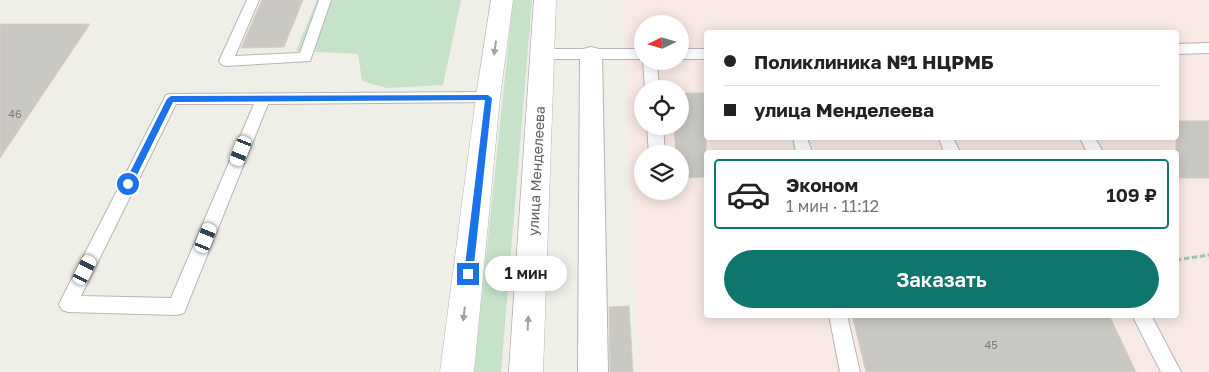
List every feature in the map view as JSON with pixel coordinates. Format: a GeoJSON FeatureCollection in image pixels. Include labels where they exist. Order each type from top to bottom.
{"type":"FeatureCollection","features":[{"type":"Feature","properties":{"kind":"street"},"geometry":{"type":"LineString","coordinates":[[457,372],[488,98],[502,0]]}},
{"type":"Feature","properties":{"kind":"street","name":"улица Менделеева"},"geometry":{"type":"LineString","coordinates":[[526,372],[545,0]]}},
{"type":"Feature","properties":{"kind":"street"},"geometry":{"type":"LineString","coordinates":[[591,54],[593,372]]}},
{"type":"Feature","properties":{"kind":"lane"},"geometry":{"type":"LineString","coordinates":[[253,0],[226,61],[305,58],[325,0]]}},
{"type":"Feature","properties":{"kind":"lane"},"geometry":{"type":"LineString","coordinates":[[1179,48],[1209,48]]}},
{"type":"Feature","properties":{"kind":"lane"},"geometry":{"type":"LineString","coordinates":[[542,54],[634,54]]}},
{"type":"Feature","properties":{"kind":"lane"},"geometry":{"type":"LineString","coordinates":[[689,54],[704,54]]}},
{"type":"Feature","properties":{"kind":"lane"},"geometry":{"type":"LineString","coordinates":[[263,99],[177,307],[68,304],[171,99],[488,98]]}},
{"type":"Feature","properties":{"kind":"lane"},"geometry":{"type":"LineString","coordinates":[[839,318],[850,372]]}},
{"type":"Feature","properties":{"kind":"lane"},"geometry":{"type":"LineString","coordinates":[[1143,318],[1171,372]]}},
{"type":"Feature","properties":{"kind":"path"},"geometry":{"type":"LineString","coordinates":[[1179,260],[1209,256]]}},
{"type":"Feature","properties":{"kind":"shaded area"},"geometry":{"type":"Polygon","coordinates":[[[623,0],[1209,0],[1209,372],[638,372],[623,0]]]}},
{"type":"Feature","properties":{"kind":"green space"},"geometry":{"type":"Polygon","coordinates":[[[317,0],[461,0],[443,85],[387,88],[362,81],[358,54],[296,51],[317,0]]]}},
{"type":"Feature","properties":{"kind":"green space"},"geometry":{"type":"Polygon","coordinates":[[[513,0],[532,0],[501,372],[474,372],[513,0]]]}},
{"type":"Feature","properties":{"kind":"building"},"geometry":{"type":"Polygon","coordinates":[[[262,0],[303,0],[284,47],[241,48],[262,0]]]}},
{"type":"Feature","properties":{"kind":"building"},"geometry":{"type":"Polygon","coordinates":[[[0,24],[90,24],[0,158],[0,24]]]}},
{"type":"Feature","properties":{"kind":"building"},"geometry":{"type":"Polygon","coordinates":[[[689,93],[704,93],[704,140],[706,140],[706,150],[704,150],[704,177],[689,178],[689,145],[675,145],[675,135],[689,135],[689,93]]]}},
{"type":"Feature","properties":{"kind":"building"},"geometry":{"type":"Polygon","coordinates":[[[1179,121],[1209,121],[1209,178],[1179,178],[1179,150],[1176,150],[1176,140],[1179,140],[1179,121]]]}},
{"type":"Feature","properties":{"kind":"building"},"geometry":{"type":"Polygon","coordinates":[[[629,306],[633,372],[610,372],[609,307],[629,306]]]}},
{"type":"Feature","properties":{"kind":"building"},"geometry":{"type":"Polygon","coordinates":[[[853,318],[1110,318],[1136,372],[866,372],[853,318]]]}},
{"type":"Feature","properties":{"kind":"route"},"geometry":{"type":"LineString","coordinates":[[128,184],[171,99],[488,98],[468,274]]}}]}
